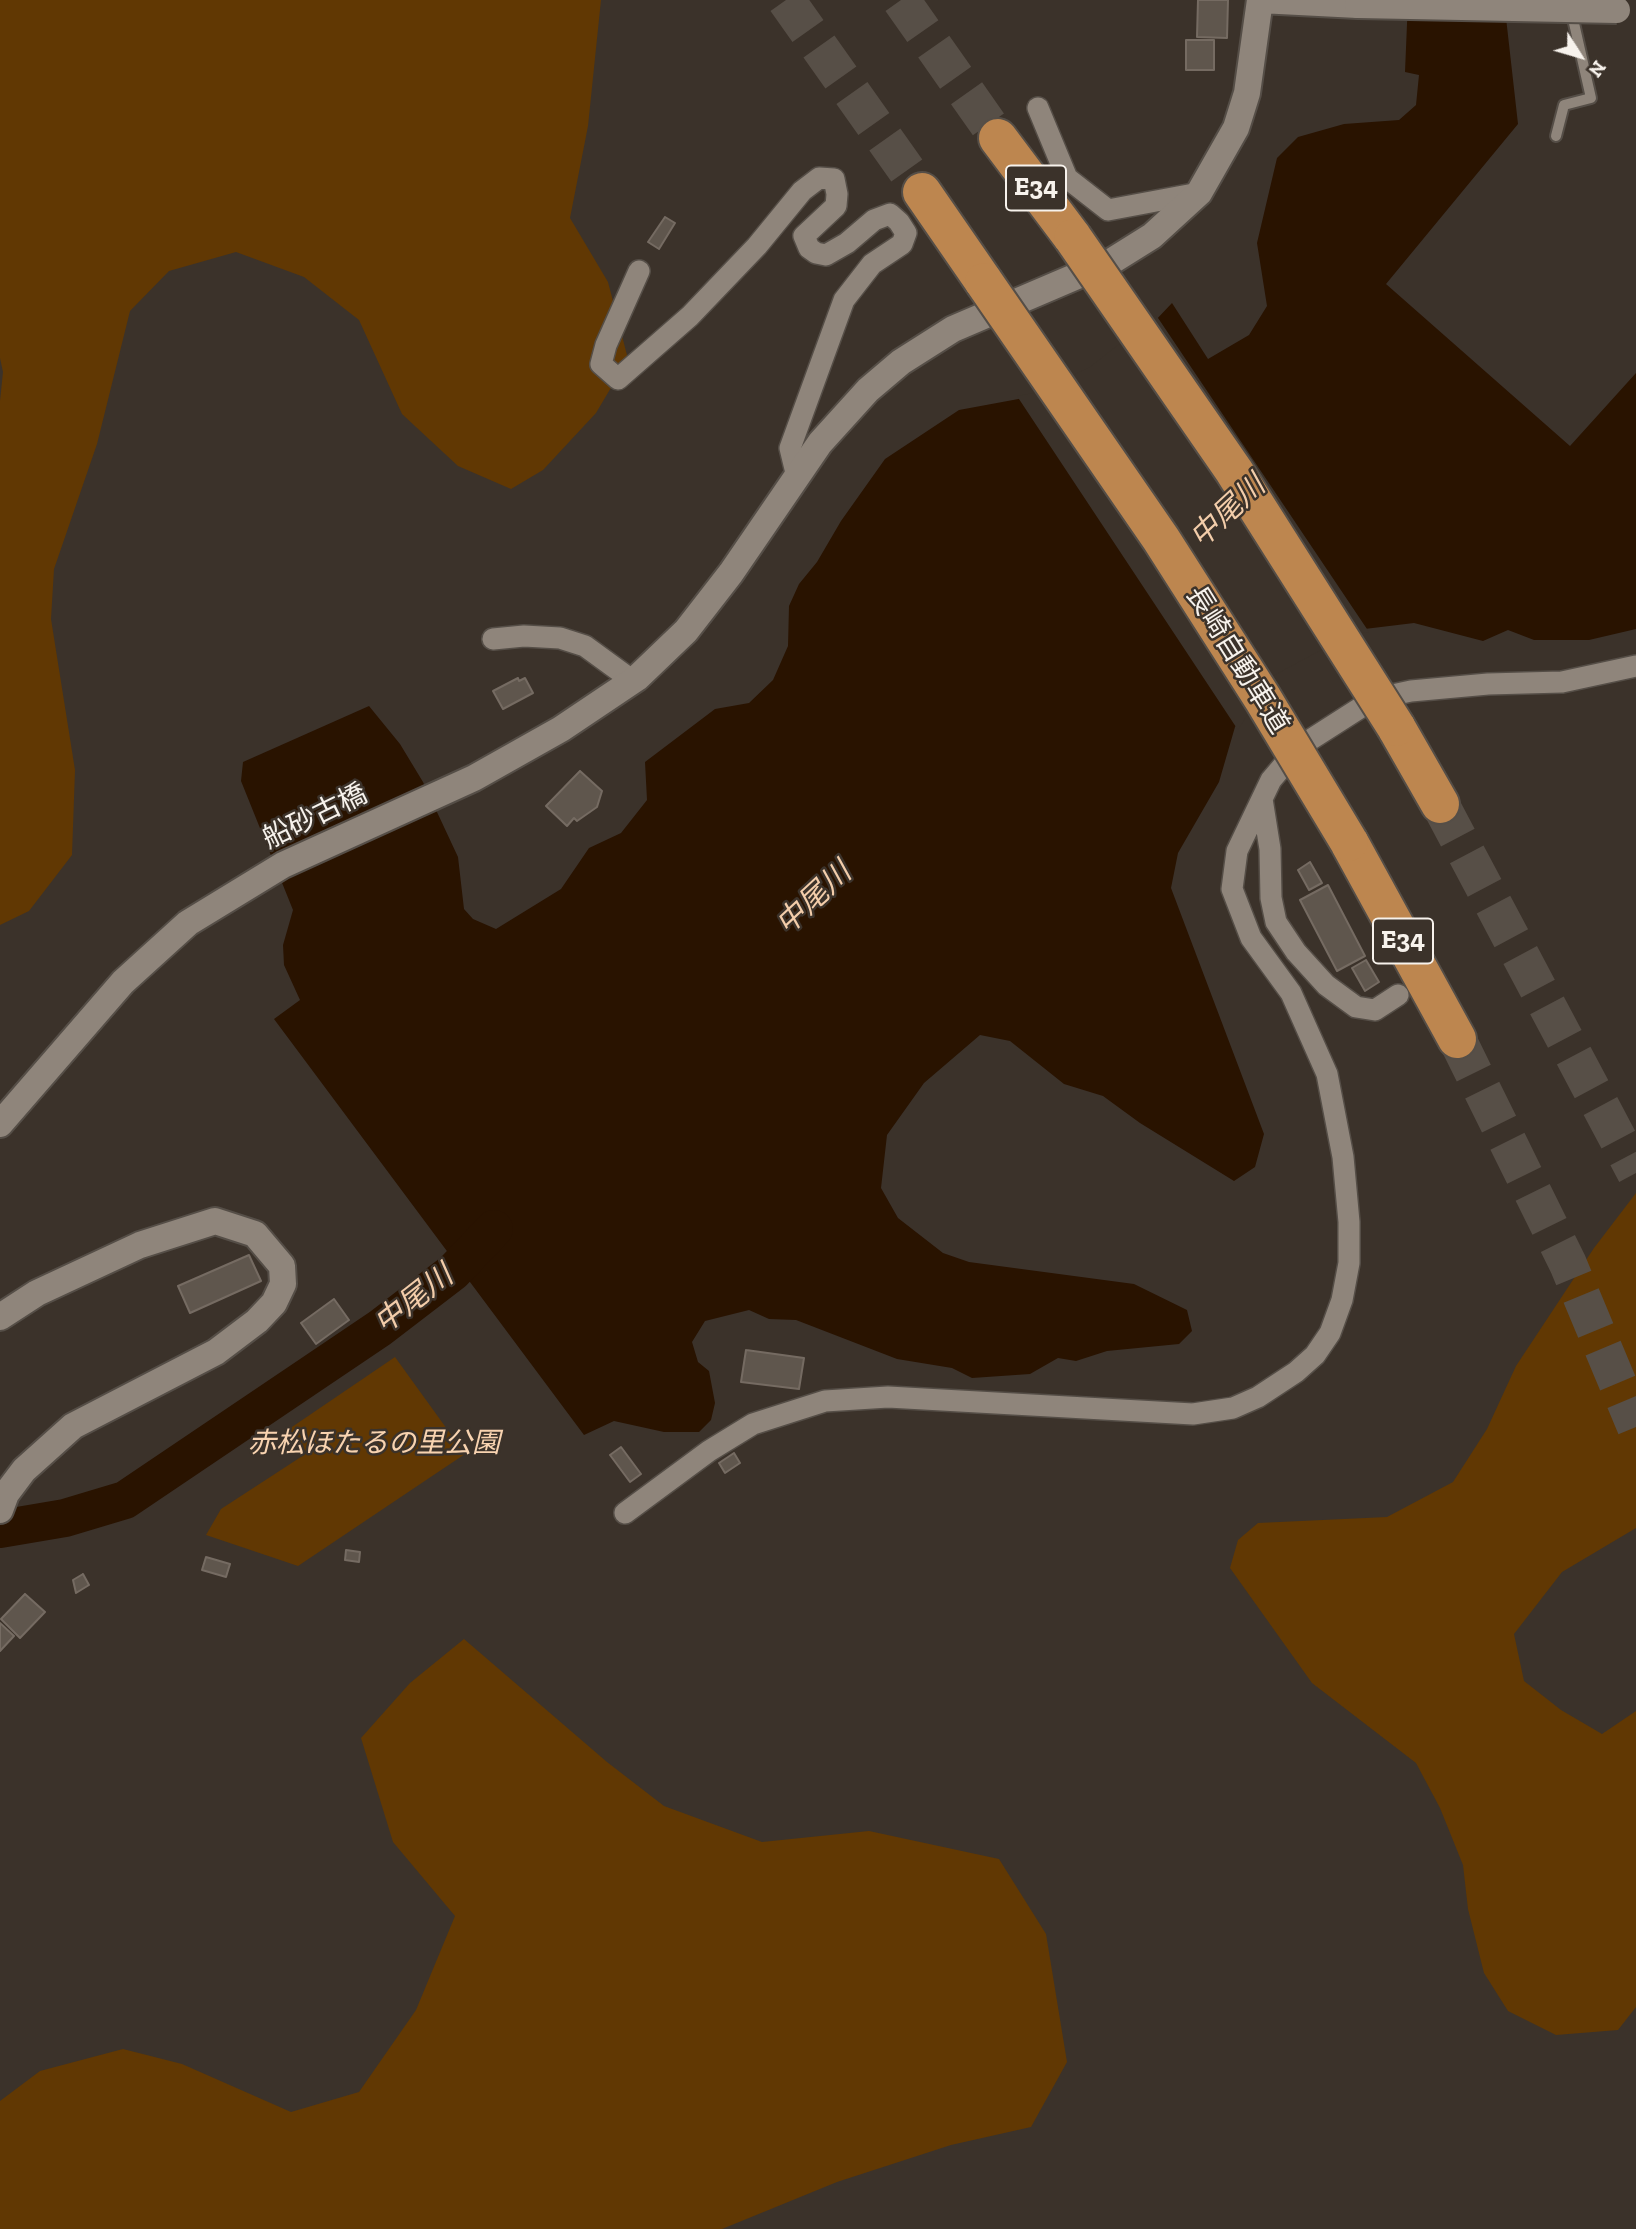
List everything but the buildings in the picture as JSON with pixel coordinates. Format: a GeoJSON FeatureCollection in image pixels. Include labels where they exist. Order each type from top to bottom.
{"type":"FeatureCollection","features":[{"type":"Feature","properties":{"kind":"highway","name":"E34"},"geometry":{"type":"LineString","coordinates":[[998,138],[1073,238],[1234,471],[1396,727],[1440,804]]}},
{"type":"Feature","properties":{"kind":"highway","name":"長崎自動車道"},"geometry":{"type":"LineString","coordinates":[[922,192],[1161,539],[1263,699],[1349,842],[1457,1039]]}},
{"type":"Feature","properties":{"kind":"street"},"geometry":{"type":"LineString","coordinates":[[1260,0],[1358,5],[1626,10]]}},
{"type":"Feature","properties":{"kind":"street","name":"船砂古橋"},"geometry":{"type":"LineString","coordinates":[[0,1124],[123,982],[188,923],[283,865],[474,778],[561,729],[632,681],[686,631],[731,573],[820,443],[867,390],[901,362],[953,329],[1112,261],[1152,236],[1199,193],[1236,128],[1247,93],[1260,0]]}},
{"type":"Feature","properties":{"kind":"street"},"geometry":{"type":"LineString","coordinates":[[1038,108],[1067,178],[1108,210],[1199,193]]}},
{"type":"Feature","properties":{"kind":"street"},"geometry":{"type":"LineString","coordinates":[[639,271],[606,345],[601,364],[618,379],[690,316],[757,246],[802,191],[819,178],[834,179],[837,194],[836,206],[804,236],[809,248],[816,253],[826,255],[847,243],[874,219],[890,214],[899,222],[906,233],[902,244],[872,264],[844,300],[790,448],[797,477]]}},
{"type":"Feature","properties":{"kind":"street"},"geometry":{"type":"LineString","coordinates":[[493,639],[524,636],[560,638],[585,646],[632,681]]}},
{"type":"Feature","properties":{"kind":"street"},"geometry":{"type":"LineString","coordinates":[[625,1513],[709,1451],[753,1424],[825,1401],[888,1396],[1194,1414],[1233,1408],[1258,1397],[1315,1355],[1330,1333],[1342,1300],[1349,1263],[1349,1222],[1342,1157],[1327,1074],[1291,993],[1251,938],[1232,889],[1237,851],[1271,780],[1299,747],[1374,699],[1411,691],[1488,684],[1562,682],[1636,666]]}},
{"type":"Feature","properties":{"kind":"street"},"geometry":{"type":"LineString","coordinates":[[1262,799],[1270,849],[1271,898],[1276,922],[1296,952],[1326,985],[1356,1007],[1375,1010],[1398,995]]}},
{"type":"Feature","properties":{"kind":"street"},"geometry":{"type":"LineString","coordinates":[[0,1317],[37,1293],[140,1245],[215,1221],[255,1234],[282,1266],[283,1284],[274,1303],[257,1321],[216,1352],[73,1426],[24,1470],[3,1502]]}},
{"type":"Feature","properties":{"kind":"lane"},"geometry":{"type":"LineString","coordinates":[[1556,136],[1564,105],[1591,98],[1569,0]]}},
{"type":"Feature","properties":{"kind":"green space"},"geometry":{"type":"Polygon","coordinates":[[[0,0],[601,0],[588,126],[570,218],[608,282],[628,359],[596,413],[543,470],[511,489],[458,466],[402,414],[359,320],[304,277],[236,252],[169,271],[130,311],[97,444],[54,569],[51,619],[75,770],[72,855],[29,911],[0,925],[0,401],[3,372],[0,358],[0,0]]]}},
{"type":"Feature","properties":{"kind":"green space"},"geometry":{"type":"Polygon","coordinates":[[[1636,1193],[1636,1528],[1562,1572],[1514,1634],[1524,1681],[1561,1710],[1602,1734],[1636,1711],[1636,2007],[1618,2030],[1556,2035],[1508,2011],[1484,1973],[1468,1909],[1463,1865],[1440,1808],[1416,1763],[1312,1683],[1230,1568],[1238,1540],[1258,1523],[1387,1517],[1453,1482],[1487,1429],[1516,1366],[1594,1248],[1636,1193]]]}},
{"type":"Feature","properties":{"kind":"green space","name":"赤松ほたるの里公園"},"geometry":{"type":"Polygon","coordinates":[[[395,1357],[465,1454],[298,1566],[206,1535],[221,1509],[307,1453],[289,1429],[395,1357]]]}},
{"type":"Feature","properties":{"kind":"green space"},"geometry":{"type":"Polygon","coordinates":[[[464,1639],[607,1762],[664,1806],[762,1842],[869,1831],[999,1859],[1046,1934],[1067,2062],[1031,2127],[951,2145],[837,2182],[722,2229],[0,2229],[0,2101],[40,2071],[123,2049],[182,2064],[291,2112],[359,2092],[416,2010],[455,1916],[393,1842],[361,1738],[410,1683],[464,1639]]]}},
{"type":"Feature","properties":{"kind":"water"},"geometry":{"type":"Polygon","coordinates":[[[1408,0],[1504,0],[1518,124],[1386,284],[1570,446],[1636,373],[1636,629],[1589,640],[1534,640],[1508,630],[1483,641],[1414,623],[1348,631],[1268,675],[1235,727],[1219,782],[1178,853],[1171,888],[1264,1134],[1255,1167],[1234,1181],[1140,1123],[1103,1096],[1064,1084],[1010,1041],[980,1035],[924,1083],[887,1135],[881,1188],[898,1218],[943,1253],[969,1262],[1134,1284],[1187,1310],[1192,1331],[1179,1344],[1107,1351],[1076,1361],[1058,1358],[1030,1374],[972,1378],[952,1368],[897,1359],[796,1320],[769,1319],[749,1310],[705,1321],[692,1342],[698,1362],[709,1371],[715,1403],[711,1420],[699,1432],[664,1432],[614,1421],[584,1435],[274,1019],[300,1000],[284,965],[283,945],[293,910],[241,781],[243,762],[369,706],[400,744],[423,782],[458,857],[464,909],[473,919],[496,929],[561,889],[589,848],[621,833],[647,800],[645,762],[715,709],[749,703],[773,680],[788,646],[789,606],[799,584],[817,562],[841,521],[885,459],[959,410],[1040,395],[1092,370],[1154,322],[1172,303],[1208,359],[1249,335],[1267,306],[1257,243],[1277,158],[1298,137],[1344,124],[1399,120],[1416,105],[1419,75],[1405,72],[1408,0]]]}},
{"type":"Feature","properties":{"kind":"pier"},"geometry":{"type":"Polygon","coordinates":[[[1156,315],[1369,632],[1349,635],[1271,677],[1238,730],[1017,396],[1039,392],[1090,367],[1156,315]]]}},
{"type":"Feature","properties":{"kind":"waterway","name":"中尾川"},"geometry":{"type":"LineString","coordinates":[[0,1529],[65,1518],[125,1500],[380,1328],[453,1272],[494,1229]]}},
{"type":"Feature","properties":{"kind":"tunnel"},"geometry":{"type":"LineString","coordinates":[[786,0],[922,192]]}},
{"type":"Feature","properties":{"kind":"tunnel"},"geometry":{"type":"LineString","coordinates":[[901,0],[998,138]]}},
{"type":"Feature","properties":{"kind":"tunnel"},"geometry":{"type":"LineString","coordinates":[[1440,804],[1636,1173]]}},
{"type":"Feature","properties":{"kind":"tunnel"},"geometry":{"type":"LineString","coordinates":[[1457,1039],[1568,1264],[1636,1427]]}}]}
